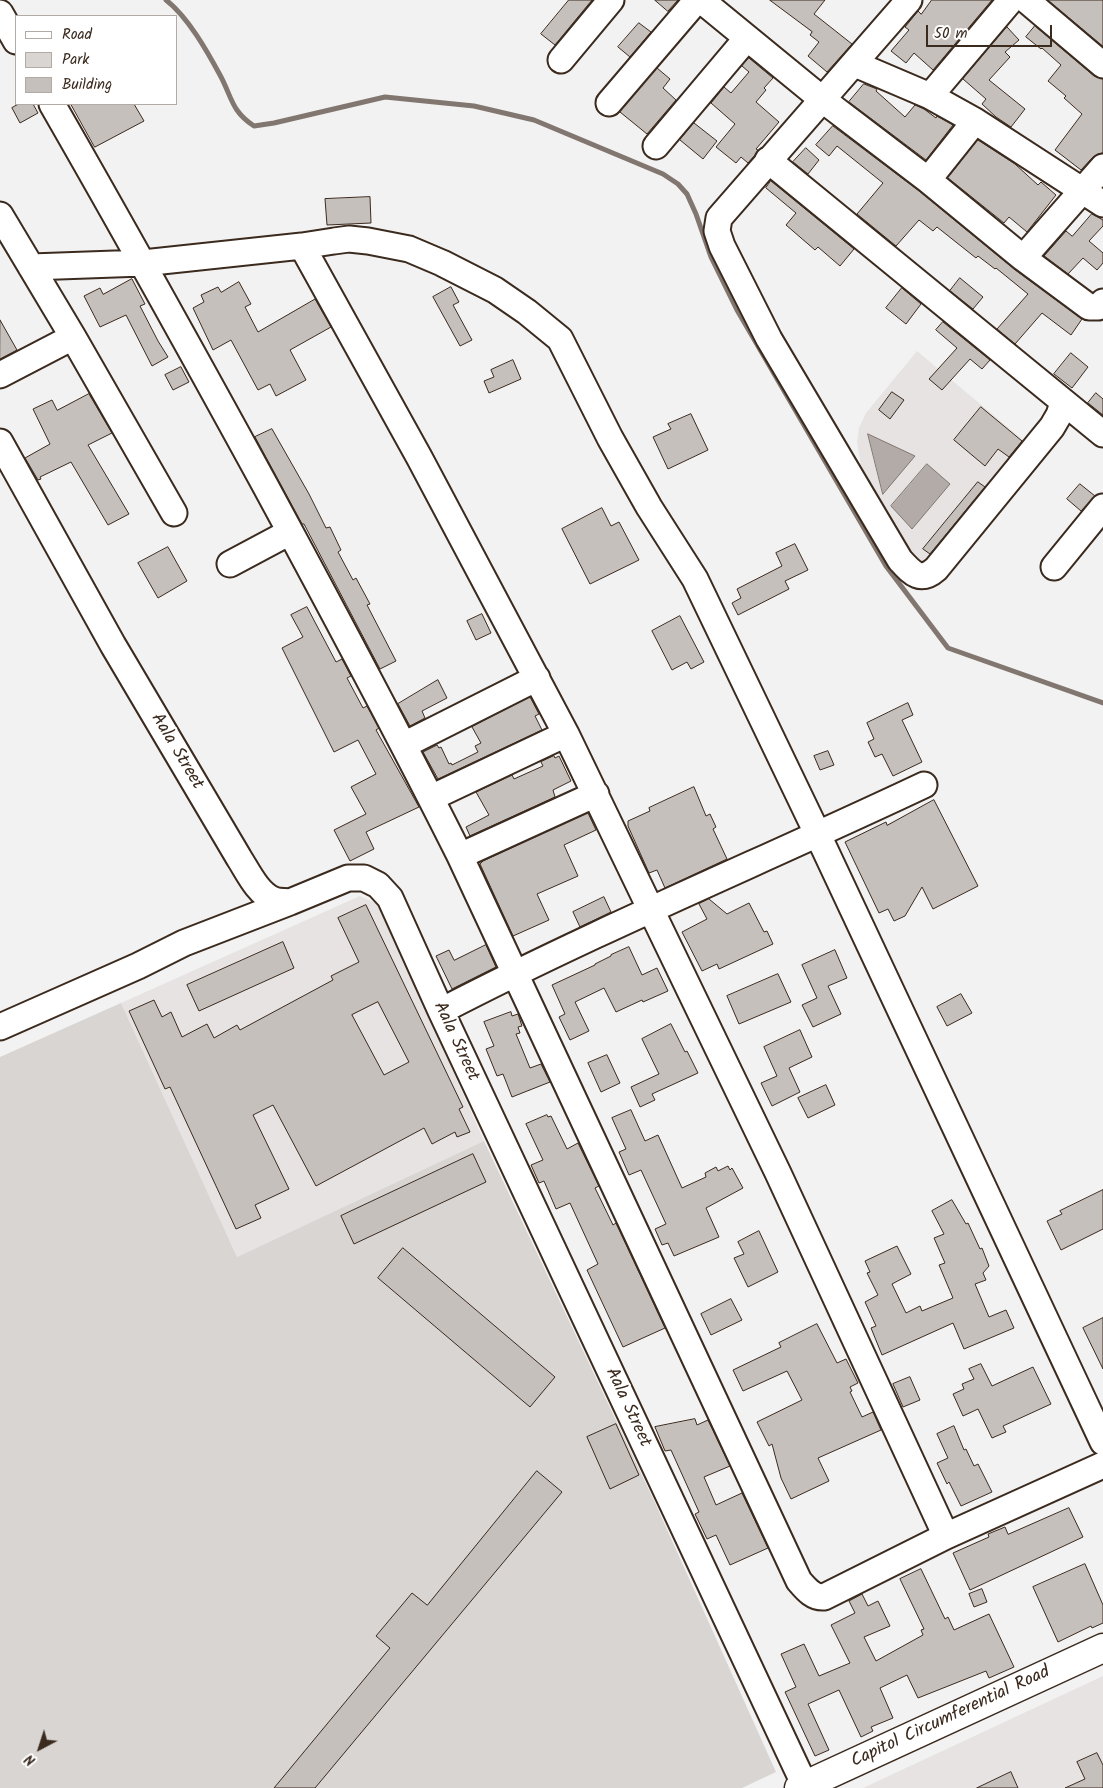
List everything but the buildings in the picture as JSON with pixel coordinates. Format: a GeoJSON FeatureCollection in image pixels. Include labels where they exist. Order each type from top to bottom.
{"type":"FeatureCollection","features":[{"type":"Feature","properties":{"kind":"main road","name":"Capitol Circumferential Road"},"geometry":{"type":"LineString","coordinates":[[803,1787],[1103,1648]]}},
{"type":"Feature","properties":{"kind":"street"},"geometry":{"type":"LineString","coordinates":[[561,60],[611,0]]}},
{"type":"Feature","properties":{"kind":"street"},"geometry":{"type":"LineString","coordinates":[[609,103],[697,0]]}},
{"type":"Feature","properties":{"kind":"street"},"geometry":{"type":"LineString","coordinates":[[701,0],[823,100],[928,180],[1023,258],[1089,307],[1098,307],[1103,302]]}},
{"type":"Feature","properties":{"kind":"street"},"geometry":{"type":"LineString","coordinates":[[909,0],[719,218],[716,231],[769,339],[900,560],[910,571],[919,576],[928,575],[936,568],[1052,427],[1063,403]]}},
{"type":"Feature","properties":{"kind":"street"},"geometry":{"type":"LineString","coordinates":[[930,96],[1011,0]]}},
{"type":"Feature","properties":{"kind":"street"},"geometry":{"type":"LineString","coordinates":[[1026,0],[1103,65]]}},
{"type":"Feature","properties":{"kind":"street"},"geometry":{"type":"LineString","coordinates":[[0,13],[15,39]]}},
{"type":"Feature","properties":{"kind":"street"},"geometry":{"type":"LineString","coordinates":[[656,146],[748,38]]}},
{"type":"Feature","properties":{"kind":"street"},"geometry":{"type":"LineString","coordinates":[[855,64],[930,96],[975,121],[1093,197]]}},
{"type":"Feature","properties":{"kind":"street"},"geometry":{"type":"LineString","coordinates":[[53,105],[144,263],[432,798],[799,1581],[812,1594],[824,1597],[946,1536],[1103,1465]]}},
{"type":"Feature","properties":{"kind":"street"},"geometry":{"type":"LineString","coordinates":[[928,180],[975,121]]}},
{"type":"Feature","properties":{"kind":"street"},"geometry":{"type":"LineString","coordinates":[[768,160],[1103,434]]}},
{"type":"Feature","properties":{"kind":"street"},"geometry":{"type":"LineString","coordinates":[[1023,258],[1093,197],[1103,167]]}},
{"type":"Feature","properties":{"kind":"street"},"geometry":{"type":"LineString","coordinates":[[0,215],[73,337],[174,513]]}},
{"type":"Feature","properties":{"kind":"street"},"geometry":{"type":"LineString","coordinates":[[31,267],[144,263],[349,239],[368,241],[410,249],[495,290],[527,312],[560,339],[610,438],[649,507],[694,579],[818,835],[1103,1442]]}},
{"type":"Feature","properties":{"kind":"street"},"geometry":{"type":"LineString","coordinates":[[302,246],[419,457],[537,678],[596,794],[778,1173],[946,1536]]}},
{"type":"Feature","properties":{"kind":"street"},"geometry":{"type":"LineString","coordinates":[[0,374],[73,337]]}},
{"type":"Feature","properties":{"kind":"street","name":"Aala Street"},"geometry":{"type":"LineString","coordinates":[[0,442],[113,645],[255,883],[274,900],[290,902],[348,878],[364,878],[378,885],[390,898],[803,1787]]}},
{"type":"Feature","properties":{"kind":"street"},"geometry":{"type":"LineString","coordinates":[[1054,567],[1103,507]]}},
{"type":"Feature","properties":{"kind":"street"},"geometry":{"type":"LineString","coordinates":[[230,564],[290,532]]}},
{"type":"Feature","properties":{"kind":"street"},"geometry":{"type":"LineString","coordinates":[[404,745],[537,678]]}},
{"type":"Feature","properties":{"kind":"street"},"geometry":{"type":"LineString","coordinates":[[432,798],[566,734]]}},
{"type":"Feature","properties":{"kind":"street"},"geometry":{"type":"LineString","coordinates":[[441,1011],[514,973],[650,909],[818,835],[924,785]]}},
{"type":"Feature","properties":{"kind":"street"},"geometry":{"type":"LineString","coordinates":[[460,856],[596,794]]}},
{"type":"Feature","properties":{"kind":"street"},"geometry":{"type":"LineString","coordinates":[[0,1027],[138,966],[184,943],[290,902]]}},
{"type":"Feature","properties":{"kind":"shaded area"},"geometry":{"type":"Polygon","coordinates":[[[917,351],[1029,445],[919,570],[874,504],[862,472],[857,442],[859,428],[866,413],[917,351]]]}},
{"type":"Feature","properties":{"kind":"shaded area"},"geometry":{"type":"Polygon","coordinates":[[[868,434],[915,456],[883,494],[868,434]]]}},
{"type":"Feature","properties":{"kind":"shaded area"},"geometry":{"type":"Polygon","coordinates":[[[927,464],[950,484],[912,529],[891,506],[927,464]]]}},
{"type":"Feature","properties":{"kind":"shaded area"},"geometry":{"type":"Polygon","coordinates":[[[360,896],[378,904],[484,1141],[237,1257],[121,1003],[360,896]]]}},
{"type":"Feature","properties":{"kind":"shaded area"},"geometry":{"type":"Polygon","coordinates":[[[1103,1676],[1103,1788],[863,1788],[1103,1676]]]}},
{"type":"Feature","properties":{"kind":"green space"},"geometry":{"type":"Polygon","coordinates":[[[121,1003],[237,1257],[484,1141],[656,1505],[776,1772],[742,1788],[0,1788],[0,1057],[121,1003]]]}},
{"type":"Feature","properties":{"kind":"waterway"},"geometry":{"type":"LineString","coordinates":[[166,0],[182,16],[196,35],[220,75],[236,109],[254,126],[385,97],[474,106],[534,120],[663,174],[678,184],[687,194],[711,257],[737,310],[886,566],[948,648],[1103,703]]}}]}
